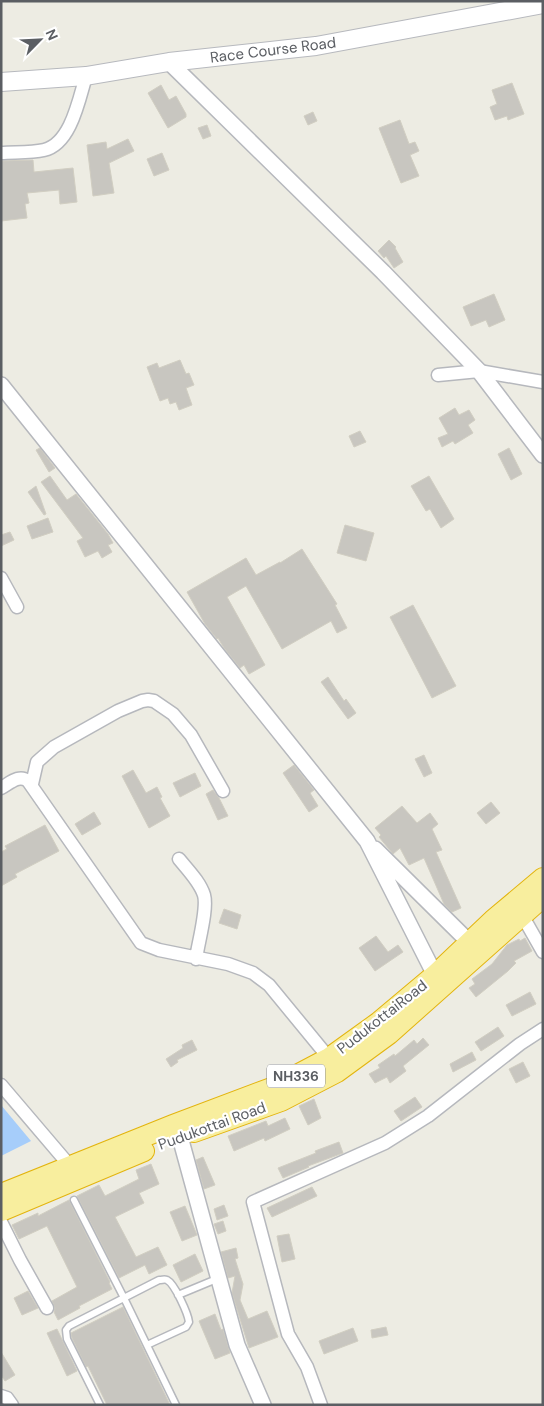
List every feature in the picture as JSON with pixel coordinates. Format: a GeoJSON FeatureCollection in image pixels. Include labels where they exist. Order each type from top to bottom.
{"type":"FeatureCollection","features":[{"type":"Feature","properties":{"kind":"highway","name":"PudukottaiRoad"},"geometry":{"type":"LineString","coordinates":[[176,1131],[274,1087],[329,1058],[379,1022],[435,976],[469,942],[543,878]]}},
{"type":"Feature","properties":{"kind":"highway","name":"Pudukottai Road"},"geometry":{"type":"LineString","coordinates":[[1,1211],[176,1131],[281,1101],[337,1072],[389,1034],[543,897]]}},
{"type":"Feature","properties":{"kind":"highway","name":"NH336"},"geometry":{"type":"LineString","coordinates":[[1,1194],[67,1180]]}},
{"type":"Feature","properties":{"kind":"main road","name":"Race Course Road"},"geometry":{"type":"LineString","coordinates":[[1,82],[86,76],[169,62],[316,46],[543,4]]}},
{"type":"Feature","properties":{"kind":"street"},"geometry":{"type":"LineString","coordinates":[[169,62],[384,272],[479,371],[543,455]]}},
{"type":"Feature","properties":{"kind":"street"},"geometry":{"type":"LineString","coordinates":[[1,153],[44,150],[56,145],[63,137],[74,114],[86,76]]}},
{"type":"Feature","properties":{"kind":"street"},"geometry":{"type":"LineString","coordinates":[[438,375],[479,371],[543,382]]}},
{"type":"Feature","properties":{"kind":"street"},"geometry":{"type":"LineString","coordinates":[[1,386],[367,842],[469,942]]}},
{"type":"Feature","properties":{"kind":"street"},"geometry":{"type":"LineString","coordinates":[[1,578],[16,607]]}},
{"type":"Feature","properties":{"kind":"street"},"geometry":{"type":"LineString","coordinates":[[32,784],[37,762],[54,746],[118,711],[142,700],[154,700],[173,714],[191,735],[222,791]]}},
{"type":"Feature","properties":{"kind":"street"},"geometry":{"type":"LineString","coordinates":[[1,788],[21,778],[25,778],[32,784],[141,942],[159,950],[228,964],[253,973],[269,985],[329,1058]]}},
{"type":"Feature","properties":{"kind":"street"},"geometry":{"type":"LineString","coordinates":[[367,842],[435,976]]}},
{"type":"Feature","properties":{"kind":"street"},"geometry":{"type":"LineString","coordinates":[[180,859],[204,895],[205,905],[196,959]]}},
{"type":"Feature","properties":{"kind":"street"},"geometry":{"type":"LineString","coordinates":[[522,915],[543,952]]}},
{"type":"Feature","properties":{"kind":"street"},"geometry":{"type":"LineString","coordinates":[[321,1405],[308,1367],[288,1334],[253,1202],[385,1143],[428,1116],[543,1028]]}},
{"type":"Feature","properties":{"kind":"street"},"geometry":{"type":"LineString","coordinates":[[1,1085],[67,1180]]}},
{"type":"Feature","properties":{"kind":"street"},"geometry":{"type":"LineString","coordinates":[[176,1131],[237,1345],[263,1405]]}},
{"type":"Feature","properties":{"kind":"street"},"geometry":{"type":"LineString","coordinates":[[1,1222],[20,1260],[48,1308]]}},
{"type":"Feature","properties":{"kind":"street"},"geometry":{"type":"LineString","coordinates":[[2,1395],[12,1405]]}},
{"type":"Feature","properties":{"kind":"lane"},"geometry":{"type":"LineString","coordinates":[[67,1180],[176,1405]]}},
{"type":"Feature","properties":{"kind":"lane"},"geometry":{"type":"LineString","coordinates":[[178,1295],[219,1278]]}},
{"type":"Feature","properties":{"kind":"lane"},"geometry":{"type":"LineString","coordinates":[[100,1405],[67,1339],[66,1330],[69,1326],[159,1280],[164,1280],[172,1284],[178,1295],[188,1319],[188,1325],[147,1345]]}},
{"type":"Feature","properties":{"kind":"water"},"geometry":{"type":"Polygon","coordinates":[[[1,1105],[31,1141],[1,1156],[1,1105]]]}},
{"type":"Feature","properties":{"kind":"building"},"geometry":{"type":"Polygon","coordinates":[[[512,83],[524,114],[508,120],[507,116],[495,120],[490,107],[497,104],[492,90],[512,83]]]}},
{"type":"Feature","properties":{"kind":"building"},"geometry":{"type":"Polygon","coordinates":[[[161,85],[169,100],[176,96],[186,114],[186,117],[168,128],[148,93],[161,85]]]}},
{"type":"Feature","properties":{"kind":"building"},"geometry":{"type":"Polygon","coordinates":[[[313,112],[317,121],[308,125],[304,116],[313,112]]]}},
{"type":"Feature","properties":{"kind":"building"},"geometry":{"type":"Polygon","coordinates":[[[400,120],[409,144],[415,142],[419,151],[410,155],[419,176],[401,183],[379,128],[400,120]]]}},
{"type":"Feature","properties":{"kind":"building"},"geometry":{"type":"Polygon","coordinates":[[[207,125],[211,136],[203,139],[198,128],[207,125]]]}},
{"type":"Feature","properties":{"kind":"building"},"geometry":{"type":"Polygon","coordinates":[[[128,139],[134,151],[109,163],[114,193],[93,196],[87,145],[106,142],[107,149],[128,139]]]}},
{"type":"Feature","properties":{"kind":"building"},"geometry":{"type":"Polygon","coordinates":[[[162,153],[169,170],[154,176],[147,159],[162,153]]]}},
{"type":"Feature","properties":{"kind":"building"},"geometry":{"type":"Polygon","coordinates":[[[33,160],[34,172],[73,168],[77,202],[60,204],[59,190],[27,193],[29,203],[25,204],[27,218],[1,221],[1,161],[33,160]]]}},
{"type":"Feature","properties":{"kind":"building"},"geometry":{"type":"Polygon","coordinates":[[[389,240],[396,247],[403,262],[394,268],[386,256],[384,258],[378,251],[389,240]]]}},
{"type":"Feature","properties":{"kind":"building"},"geometry":{"type":"Polygon","coordinates":[[[494,294],[505,320],[489,327],[486,320],[471,326],[463,307],[494,294]]]}},
{"type":"Feature","properties":{"kind":"building"},"geometry":{"type":"Polygon","coordinates":[[[180,360],[186,374],[189,373],[194,385],[186,388],[192,405],[179,410],[176,402],[170,404],[168,398],[160,401],[147,367],[157,363],[159,368],[180,360]]]}},
{"type":"Feature","properties":{"kind":"building"},"geometry":{"type":"Polygon","coordinates":[[[455,408],[459,415],[469,410],[475,420],[468,425],[473,433],[455,444],[453,441],[442,447],[438,438],[448,434],[439,418],[455,408]]]}},
{"type":"Feature","properties":{"kind":"building"},"geometry":{"type":"Polygon","coordinates":[[[360,431],[366,442],[354,447],[349,436],[360,431]]]}},
{"type":"Feature","properties":{"kind":"building"},"geometry":{"type":"Polygon","coordinates":[[[40,448],[55,468],[49,472],[36,450],[40,448]]]}},
{"type":"Feature","properties":{"kind":"building"},"geometry":{"type":"Polygon","coordinates":[[[509,448],[522,474],[511,480],[498,454],[509,448]]]}},
{"type":"Feature","properties":{"kind":"building"},"geometry":{"type":"Polygon","coordinates":[[[50,476],[67,500],[76,494],[108,534],[113,543],[108,545],[112,552],[102,558],[98,551],[85,557],[77,541],[83,538],[41,482],[50,476]]]}},
{"type":"Feature","properties":{"kind":"building"},"geometry":{"type":"Polygon","coordinates":[[[429,476],[454,519],[441,528],[430,509],[426,511],[411,486],[429,476]]]}},
{"type":"Feature","properties":{"kind":"building"},"geometry":{"type":"Polygon","coordinates":[[[36,486],[46,514],[44,515],[28,492],[36,486]]]}},
{"type":"Feature","properties":{"kind":"building"},"geometry":{"type":"Polygon","coordinates":[[[48,518],[53,532],[32,539],[27,526],[48,518]]]}},
{"type":"Feature","properties":{"kind":"building"},"geometry":{"type":"Polygon","coordinates":[[[345,525],[374,533],[366,561],[337,553],[345,525]]]}},
{"type":"Feature","properties":{"kind":"building"},"geometry":{"type":"Polygon","coordinates":[[[10,532],[14,540],[1,546],[1,535],[10,532]]]}},
{"type":"Feature","properties":{"kind":"building"},"geometry":{"type":"Polygon","coordinates":[[[302,549],[337,604],[335,605],[347,628],[337,633],[331,621],[282,649],[246,586],[227,597],[265,665],[249,674],[244,665],[240,668],[205,624],[187,592],[246,558],[256,575],[302,549]]]}},
{"type":"Feature","properties":{"kind":"building"},"geometry":{"type":"Polygon","coordinates":[[[413,605],[456,686],[432,698],[390,617],[413,605]]]}},
{"type":"Feature","properties":{"kind":"building"},"geometry":{"type":"Polygon","coordinates":[[[328,677],[344,701],[346,699],[356,713],[348,719],[321,682],[328,677]]]}},
{"type":"Feature","properties":{"kind":"building"},"geometry":{"type":"Polygon","coordinates":[[[424,755],[432,773],[424,777],[415,759],[424,755]]]}},
{"type":"Feature","properties":{"kind":"building"},"geometry":{"type":"Polygon","coordinates":[[[294,765],[314,790],[310,793],[318,806],[309,812],[283,773],[294,765]]]}},
{"type":"Feature","properties":{"kind":"building"},"geometry":{"type":"Polygon","coordinates":[[[133,770],[146,793],[157,787],[162,797],[160,798],[170,816],[149,828],[122,776],[133,770]]]}},
{"type":"Feature","properties":{"kind":"building"},"geometry":{"type":"Polygon","coordinates":[[[195,773],[201,786],[180,797],[173,783],[195,773]]]}},
{"type":"Feature","properties":{"kind":"building"},"geometry":{"type":"Polygon","coordinates":[[[213,790],[228,816],[218,820],[206,794],[213,790]]]}},
{"type":"Feature","properties":{"kind":"building"},"geometry":{"type":"Polygon","coordinates":[[[491,802],[500,813],[486,824],[477,813],[491,802]]]}},
{"type":"Feature","properties":{"kind":"building"},"geometry":{"type":"Polygon","coordinates":[[[402,806],[417,823],[430,813],[438,824],[432,829],[442,850],[436,852],[461,908],[452,912],[444,904],[424,858],[409,865],[400,848],[393,854],[379,837],[381,835],[375,828],[402,806]]]}},
{"type":"Feature","properties":{"kind":"building"},"geometry":{"type":"Polygon","coordinates":[[[94,812],[101,824],[82,835],[75,824],[94,812]]]}},
{"type":"Feature","properties":{"kind":"building"},"geometry":{"type":"Polygon","coordinates":[[[45,825],[59,851],[15,874],[17,877],[1,886],[1,852],[7,849],[5,846],[45,825]]]}},
{"type":"Feature","properties":{"kind":"building"},"geometry":{"type":"Polygon","coordinates":[[[224,909],[241,915],[237,929],[219,923],[224,909]]]}},
{"type":"Feature","properties":{"kind":"building"},"geometry":{"type":"Polygon","coordinates":[[[376,936],[388,952],[398,945],[403,952],[375,971],[359,948],[376,936]]]}},
{"type":"Feature","properties":{"kind":"building"},"geometry":{"type":"Polygon","coordinates":[[[525,938],[532,951],[514,961],[516,963],[508,971],[476,997],[469,988],[475,984],[472,979],[492,964],[507,945],[525,938]]]}},
{"type":"Feature","properties":{"kind":"building"},"geometry":{"type":"Polygon","coordinates":[[[530,992],[536,1004],[512,1016],[506,1005],[530,992]]]}},
{"type":"Feature","properties":{"kind":"building"},"geometry":{"type":"Polygon","coordinates":[[[498,1027],[504,1036],[481,1051],[475,1042],[498,1027]]]}},
{"type":"Feature","properties":{"kind":"building"},"geometry":{"type":"Polygon","coordinates":[[[423,1038],[429,1045],[403,1066],[406,1071],[390,1083],[387,1077],[375,1083],[369,1074],[380,1068],[378,1065],[394,1054],[395,1056],[414,1040],[417,1044],[423,1038]]]}},
{"type":"Feature","properties":{"kind":"building"},"geometry":{"type":"Polygon","coordinates":[[[192,1040],[197,1050],[177,1060],[178,1062],[171,1067],[166,1059],[183,1048],[182,1045],[192,1040]]]}},
{"type":"Feature","properties":{"kind":"building"},"geometry":{"type":"Polygon","coordinates":[[[472,1052],[476,1060],[453,1072],[450,1064],[472,1052]]]}},
{"type":"Feature","properties":{"kind":"building"},"geometry":{"type":"Polygon","coordinates":[[[523,1062],[530,1076],[516,1083],[509,1069],[523,1062]]]}},
{"type":"Feature","properties":{"kind":"building"},"geometry":{"type":"Polygon","coordinates":[[[415,1097],[422,1107],[401,1121],[394,1111],[415,1097]]]}},
{"type":"Feature","properties":{"kind":"building"},"geometry":{"type":"Polygon","coordinates":[[[314,1099],[321,1118],[308,1125],[299,1106],[314,1099]]]}},
{"type":"Feature","properties":{"kind":"building"},"geometry":{"type":"Polygon","coordinates":[[[285,1118],[290,1129],[265,1141],[264,1138],[234,1151],[228,1136],[266,1121],[268,1126],[285,1118]]]}},
{"type":"Feature","properties":{"kind":"building"},"geometry":{"type":"Polygon","coordinates":[[[339,1142],[343,1153],[283,1178],[278,1168],[339,1142]]]}},
{"type":"Feature","properties":{"kind":"building"},"geometry":{"type":"Polygon","coordinates":[[[203,1157],[215,1185],[204,1189],[196,1160],[203,1157]]]}},
{"type":"Feature","properties":{"kind":"building"},"geometry":{"type":"Polygon","coordinates":[[[151,1164],[159,1184],[139,1193],[144,1203],[115,1217],[136,1257],[158,1247],[167,1265],[149,1274],[145,1265],[119,1278],[77,1196],[99,1185],[105,1196],[139,1179],[136,1170],[151,1164]]]}},
{"type":"Feature","properties":{"kind":"building"},"geometry":{"type":"Polygon","coordinates":[[[312,1187],[317,1196],[272,1217],[267,1208],[312,1187]]]}},
{"type":"Feature","properties":{"kind":"building"},"geometry":{"type":"Polygon","coordinates":[[[69,1200],[112,1289],[79,1306],[80,1308],[58,1320],[52,1301],[77,1287],[47,1226],[19,1239],[12,1225],[38,1213],[38,1216],[69,1200]]]}},
{"type":"Feature","properties":{"kind":"building"},"geometry":{"type":"Polygon","coordinates":[[[224,1205],[228,1216],[217,1220],[214,1209],[224,1205]]]}},
{"type":"Feature","properties":{"kind":"building"},"geometry":{"type":"Polygon","coordinates":[[[185,1206],[197,1235],[182,1241],[170,1212],[185,1206]]]}},
{"type":"Feature","properties":{"kind":"building"},"geometry":{"type":"Polygon","coordinates":[[[223,1221],[226,1231],[218,1234],[214,1224],[223,1221]]]}},
{"type":"Feature","properties":{"kind":"building"},"geometry":{"type":"Polygon","coordinates":[[[289,1234],[295,1259],[282,1262],[277,1236],[289,1234]]]}},
{"type":"Feature","properties":{"kind":"building"},"geometry":{"type":"Polygon","coordinates":[[[236,1248],[238,1258],[235,1259],[243,1284],[240,1300],[248,1319],[267,1311],[278,1337],[249,1348],[232,1293],[235,1276],[228,1278],[221,1252],[236,1248]]]}},
{"type":"Feature","properties":{"kind":"building"},"geometry":{"type":"Polygon","coordinates":[[[195,1254],[203,1271],[181,1282],[173,1265],[195,1254]]]}},
{"type":"Feature","properties":{"kind":"building"},"geometry":{"type":"Polygon","coordinates":[[[28,1291],[38,1308],[22,1315],[14,1298],[28,1291]]]}},
{"type":"Feature","properties":{"kind":"building"},"geometry":{"type":"Polygon","coordinates":[[[123,1307],[170,1405],[107,1405],[72,1338],[71,1333],[123,1307]]]}},
{"type":"Feature","properties":{"kind":"building"},"geometry":{"type":"Polygon","coordinates":[[[215,1314],[221,1330],[223,1329],[230,1353],[215,1359],[199,1321],[215,1314]]]}},
{"type":"Feature","properties":{"kind":"building"},"geometry":{"type":"Polygon","coordinates":[[[386,1327],[388,1335],[372,1338],[371,1330],[386,1327]]]}},
{"type":"Feature","properties":{"kind":"building"},"geometry":{"type":"Polygon","coordinates":[[[353,1328],[358,1341],[324,1354],[319,1341],[353,1328]]]}},
{"type":"Feature","properties":{"kind":"building"},"geometry":{"type":"Polygon","coordinates":[[[57,1329],[77,1371],[67,1376],[47,1333],[57,1329]]]}},
{"type":"Feature","properties":{"kind":"building"},"geometry":{"type":"Polygon","coordinates":[[[1,1352],[15,1375],[5,1381],[1,1375],[1,1352]]]}}]}
